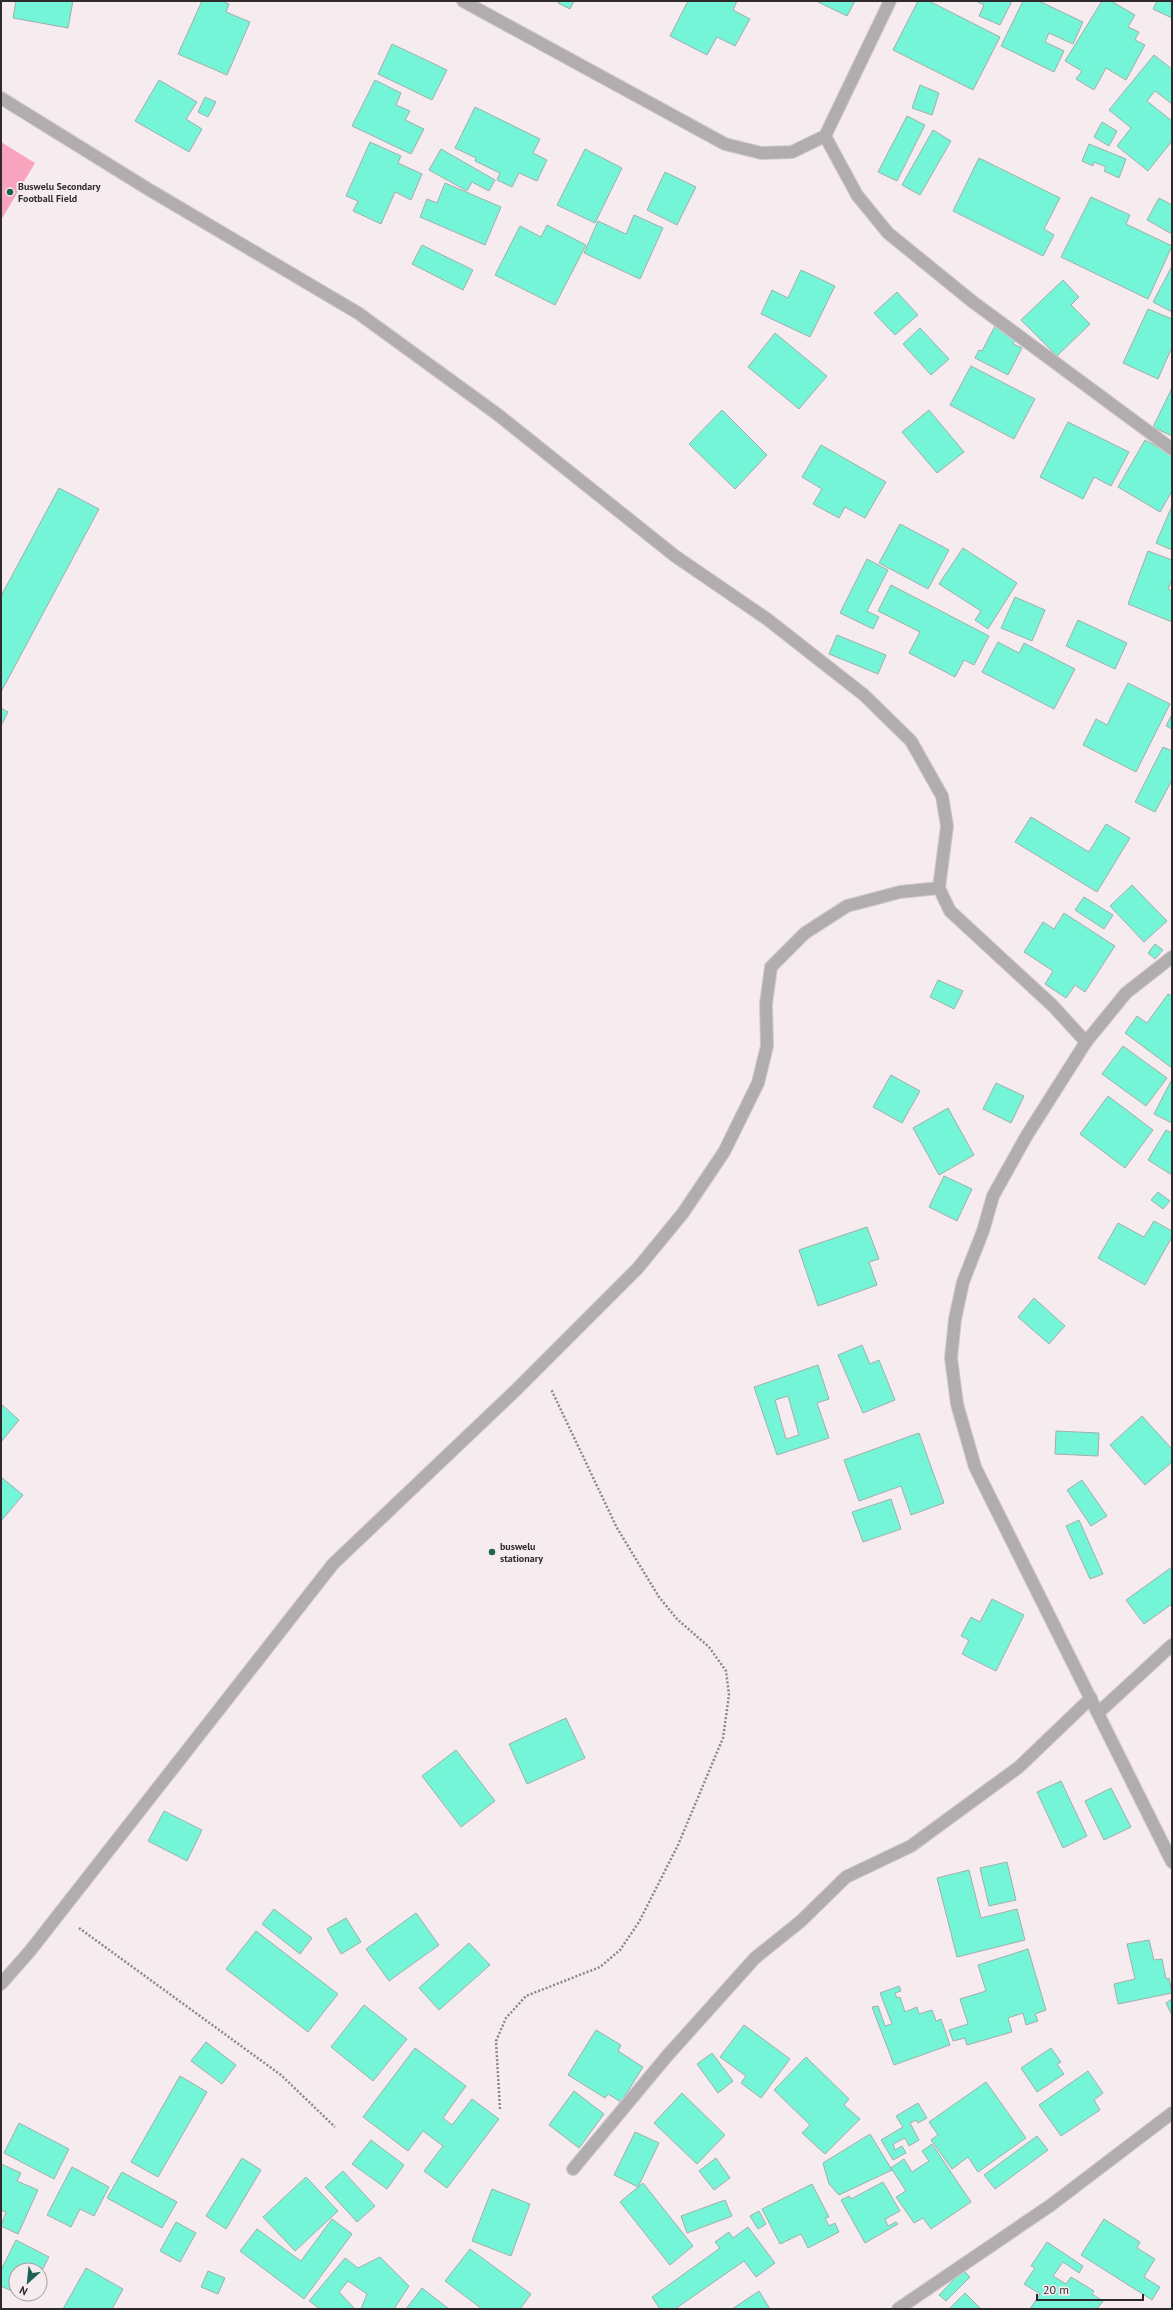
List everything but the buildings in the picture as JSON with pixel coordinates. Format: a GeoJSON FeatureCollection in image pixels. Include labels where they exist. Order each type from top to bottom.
{"type":"FeatureCollection","features":[{"type":"Feature","properties":{"kind":"street"},"geometry":{"type":"LineString","coordinates":[[462,1],[725,144],[761,153],[792,152],[825,136],[890,1]]}},
{"type":"Feature","properties":{"kind":"street"},"geometry":{"type":"LineString","coordinates":[[1,98],[148,189],[358,313],[497,414],[675,556],[767,619],[864,695],[911,740],[942,796],[947,826],[939,888],[950,910],[1053,1006],[1086,1042]]}},
{"type":"Feature","properties":{"kind":"street"},"geometry":{"type":"LineString","coordinates":[[825,136],[857,195],[888,233],[973,302],[1172,449]]}},
{"type":"Feature","properties":{"kind":"street"},"geometry":{"type":"LineString","coordinates":[[1,1984],[59,1913],[333,1564],[540,1366],[637,1269],[682,1213],[724,1152],[758,1084],[768,1046],[766,1004],[771,967],[805,933],[847,906],[900,892],[939,888]]}},
{"type":"Feature","properties":{"kind":"street"},"geometry":{"type":"LineString","coordinates":[[1172,958],[1126,993],[1086,1042],[1026,1135],[993,1196],[983,1231],[963,1282],[955,1320],[951,1358],[957,1404],[975,1467],[1172,1862]]}},
{"type":"Feature","properties":{"kind":"street"},"geometry":{"type":"LineString","coordinates":[[1098,1713],[1172,1645]]}},
{"type":"Feature","properties":{"kind":"street"},"geometry":{"type":"LineString","coordinates":[[574,2169],[666,2056],[755,1958],[801,1920],[846,1877],[911,1846],[1019,1767],[1090,1698]]}},
{"type":"Feature","properties":{"kind":"street"},"geometry":{"type":"LineString","coordinates":[[898,2309],[1050,2205],[1172,2113]]}},
{"type":"Feature","properties":{"kind":"path"},"geometry":{"type":"LineString","coordinates":[[500,2109],[496,2041],[506,2018],[526,1996],[600,1967],[620,1950],[639,1922],[678,1845],[723,1738],[729,1695],[726,1671],[709,1647],[678,1619],[660,1597],[617,1528],[540,1366]]}},
{"type":"Feature","properties":{"kind":"path"},"geometry":{"type":"LineString","coordinates":[[59,1913],[281,2075],[335,2127]]}},
{"type":"Feature","properties":{"kind":"shaded area","name":"Buswelu Secondary Football Field"},"geometry":{"type":"Polygon","coordinates":[[[1,142],[35,163],[1,220],[1,142]]]}},
{"type":"Feature","properties":{"kind":"place","name":"Buswelu Secondary Football Field"},"geometry":{"type":"Point","coordinates":[10,192]}},
{"type":"Feature","properties":{"kind":"place","name":"buswelu stationary"},"geometry":{"type":"Point","coordinates":[492,1552]}}]}
